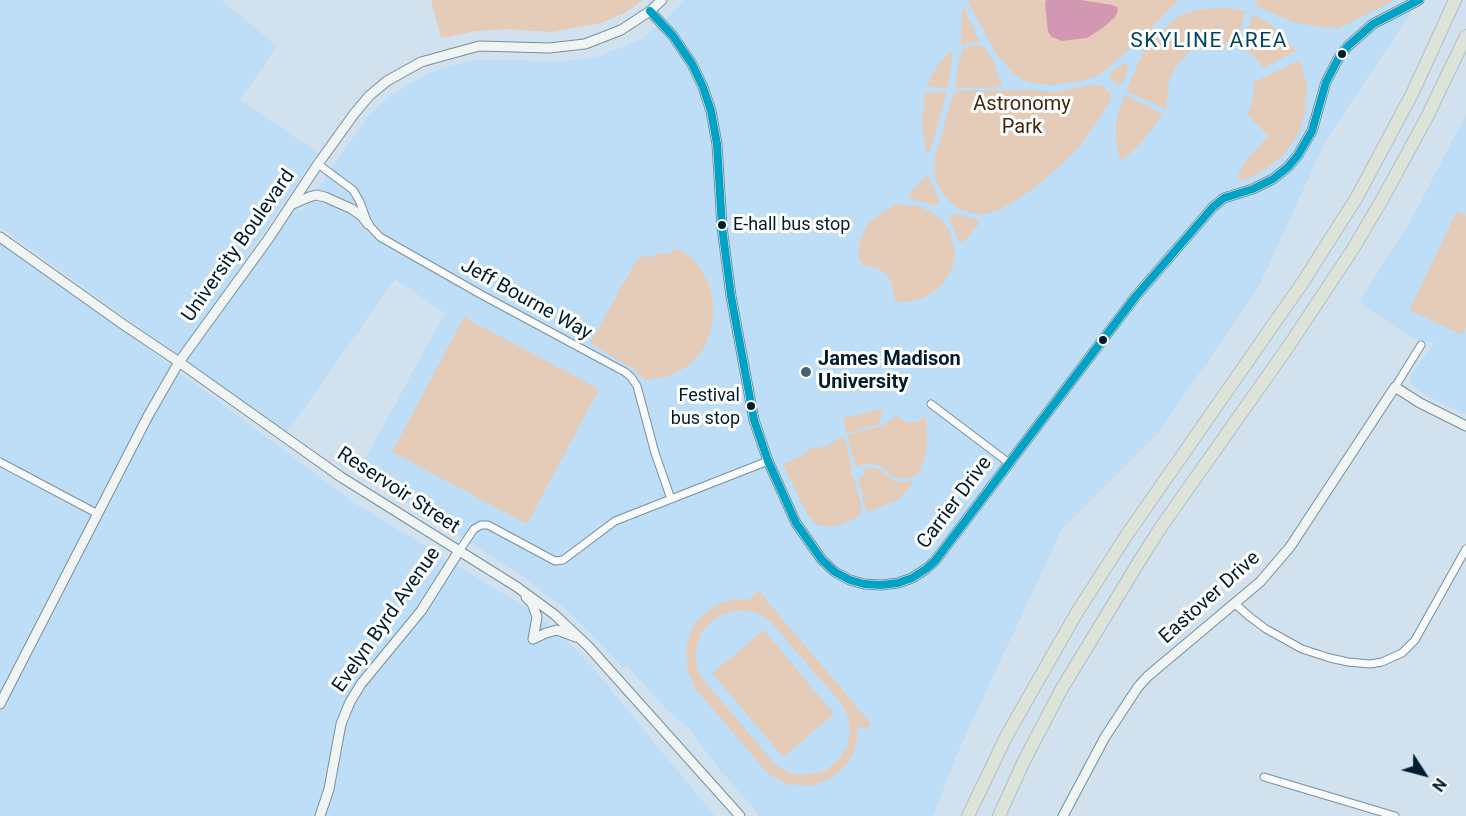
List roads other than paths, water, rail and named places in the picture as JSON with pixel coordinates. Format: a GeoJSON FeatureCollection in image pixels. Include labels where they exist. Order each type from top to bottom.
{"type":"FeatureCollection","features":[{"type":"Feature","properties":{"kind":"highway"},"geometry":{"type":"LineString","coordinates":[[968,816],[1007,735],[1054,650],[1097,580],[1303,282],[1357,197],[1413,93],[1455,0]]}},
{"type":"Feature","properties":{"kind":"highway"},"geometry":{"type":"LineString","coordinates":[[999,816],[1065,682],[1140,560],[1306,320],[1389,189],[1466,36]]}},
{"type":"Feature","properties":{"kind":"street","name":"University Boulevard"},"geometry":{"type":"LineString","coordinates":[[0,704],[148,416],[179,362],[291,206],[318,164],[369,96],[393,77],[421,62],[479,46],[549,48],[585,44],[621,30],[662,0]]}},
{"type":"Feature","properties":{"kind":"street","name":"Carrier Drive"},"geometry":{"type":"LineString","coordinates":[[650,11],[669,31],[692,64],[711,111],[717,144],[731,296],[754,420],[768,460],[796,523],[819,556],[831,568],[849,579],[864,584],[881,585],[912,578],[940,556],[1136,296],[1215,205],[1224,198],[1253,189],[1273,179],[1298,155],[1312,131],[1326,82],[1348,46],[1373,24],[1419,0]]}},
{"type":"Feature","properties":{"kind":"street","name":"Jeff Bourne Way"},"geometry":{"type":"LineString","coordinates":[[318,164],[353,190],[360,201],[368,224],[386,241],[632,377],[637,386],[655,453],[672,499]]}},
{"type":"Feature","properties":{"kind":"street"},"geometry":{"type":"LineString","coordinates":[[291,206],[305,198],[322,196],[352,209],[368,224]]}},
{"type":"Feature","properties":{"kind":"street","name":"Reservoir Street"},"geometry":{"type":"LineString","coordinates":[[0,237],[341,477],[517,587],[555,615],[585,642],[740,816]]}},
{"type":"Feature","properties":{"kind":"street","name":"Eastover Drive"},"geometry":{"type":"LineString","coordinates":[[1063,816],[1105,737],[1138,687],[1148,676],[1260,582],[1290,547],[1421,345]]}},
{"type":"Feature","properties":{"kind":"street"},"geometry":{"type":"LineString","coordinates":[[1395,387],[1420,403],[1466,426]]}},
{"type":"Feature","properties":{"kind":"street"},"geometry":{"type":"LineString","coordinates":[[932,404],[1009,463]]}},
{"type":"Feature","properties":{"kind":"street"},"geometry":{"type":"LineString","coordinates":[[459,551],[474,529],[481,525],[488,525],[555,561],[562,560],[615,521],[768,460]]}},
{"type":"Feature","properties":{"kind":"street"},"geometry":{"type":"LineString","coordinates":[[0,462],[99,514]]}},
{"type":"Feature","properties":{"kind":"street"},"geometry":{"type":"LineString","coordinates":[[1234,603],[1266,629],[1302,649],[1351,663],[1382,662],[1402,653],[1415,640],[1466,549]]}},
{"type":"Feature","properties":{"kind":"street","name":"Evelyn Byrd Avenue"},"geometry":{"type":"LineString","coordinates":[[320,816],[329,789],[341,724],[350,702],[361,684],[421,610],[459,551]]}},
{"type":"Feature","properties":{"kind":"street"},"geometry":{"type":"LineString","coordinates":[[517,587],[535,609],[537,623],[533,639],[557,630],[585,642]]}},
{"type":"Feature","properties":{"kind":"street"},"geometry":{"type":"LineString","coordinates":[[1264,777],[1395,816]]}},
{"type":"Feature","properties":{"kind":"place","name":"E-hall bus stop"},"geometry":{"type":"Point","coordinates":[722,225]}},
{"type":"Feature","properties":{"kind":"place","name":"James Madison University"},"geometry":{"type":"Point","coordinates":[806,372]}},
{"type":"Feature","properties":{"kind":"place","name":"Festival bus stop"},"geometry":{"type":"Point","coordinates":[751,406]}},
{"type":"Feature","properties":{"kind":"district","name":"SKYLINE AREA"},"geometry":{"type":"Point","coordinates":[1209,42]}},
{"type":"Feature","properties":{"kind":"park label","name":"Astronomy Park"},"geometry":{"type":"Point","coordinates":[1022,116]}}]}
